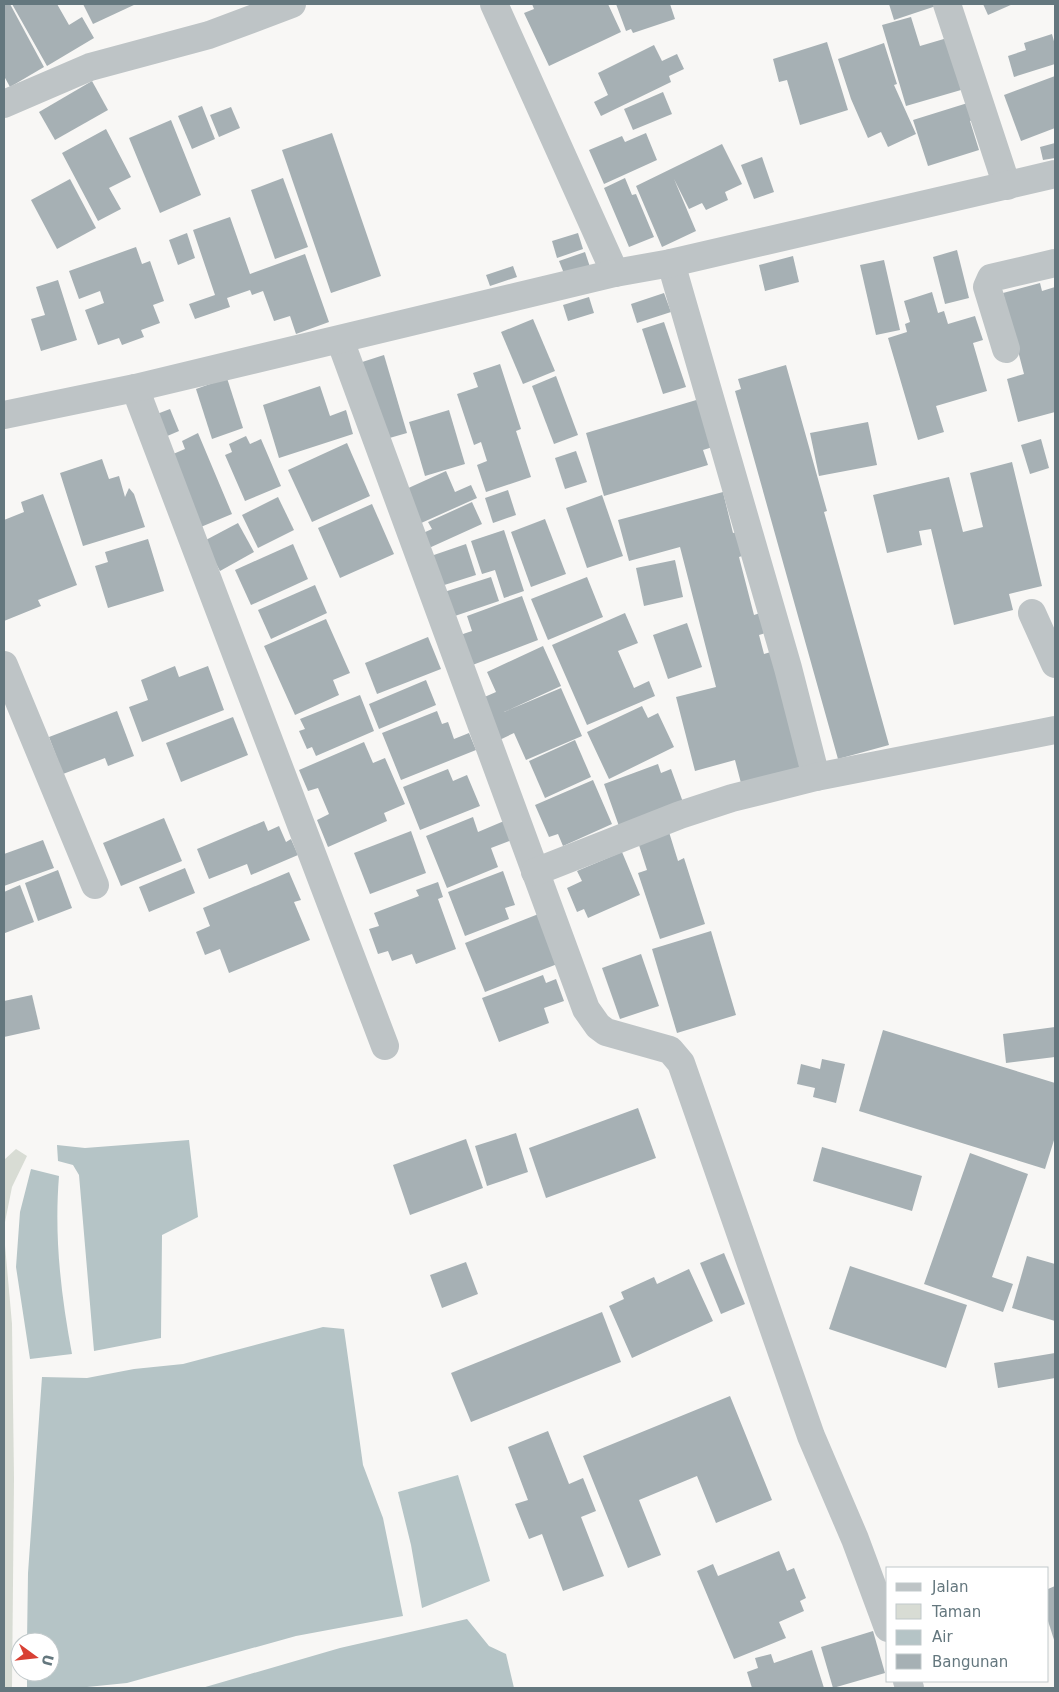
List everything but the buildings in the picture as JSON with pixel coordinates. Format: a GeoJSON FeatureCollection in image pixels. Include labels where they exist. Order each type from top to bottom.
{"type":"FeatureCollection","features":[{"type":"Feature","properties":{"kind":"street"},"geometry":{"type":"LineString","coordinates":[[4,104],[90,67],[209,36],[292,4]]}},
{"type":"Feature","properties":{"kind":"street"},"geometry":{"type":"LineString","coordinates":[[494,4],[615,273]]}},
{"type":"Feature","properties":{"kind":"street"},"geometry":{"type":"LineString","coordinates":[[947,4],[1007,186]]}},
{"type":"Feature","properties":{"kind":"street"},"geometry":{"type":"LineString","coordinates":[[4,415],[135,388],[615,273],[671,263],[1055,174]]}},
{"type":"Feature","properties":{"kind":"street"},"geometry":{"type":"LineString","coordinates":[[671,263],[788,668],[816,777]]}},
{"type":"Feature","properties":{"kind":"street"},"geometry":{"type":"LineString","coordinates":[[1006,349],[998,329],[987,287],[991,278],[1055,263]]}},
{"type":"Feature","properties":{"kind":"street"},"geometry":{"type":"LineString","coordinates":[[340,340],[534,872],[586,1009],[598,1026],[619,1037],[670,1050],[681,1063],[811,1436],[855,1539],[886,1623]]}},
{"type":"Feature","properties":{"kind":"street"},"geometry":{"type":"LineString","coordinates":[[135,388],[385,1046]]}},
{"type":"Feature","properties":{"kind":"street"},"geometry":{"type":"LineString","coordinates":[[1032,613],[1055,664]]}},
{"type":"Feature","properties":{"kind":"street"},"geometry":{"type":"LineString","coordinates":[[4,665],[94,885]]}},
{"type":"Feature","properties":{"kind":"street"},"geometry":{"type":"LineString","coordinates":[[534,872],[680,815],[732,798],[816,777],[1055,730]]}},
{"type":"Feature","properties":{"kind":"green space"},"geometry":{"type":"Polygon","coordinates":[[[16,1149],[27,1156],[12,1187],[4,1227],[4,1160],[16,1149]]]}},
{"type":"Feature","properties":{"kind":"green space"},"geometry":{"type":"Polygon","coordinates":[[[4,1234],[12,1324],[14,1479],[13,1632],[10,1632],[10,1682],[12,1682],[12,1688],[4,1688],[4,1234]]]}},
{"type":"Feature","properties":{"kind":"water"},"geometry":{"type":"Polygon","coordinates":[[[189,1140],[198,1217],[162,1235],[161,1338],[94,1351],[79,1175],[73,1165],[58,1161],[57,1145],[85,1148],[189,1140]]]}},
{"type":"Feature","properties":{"kind":"water"},"geometry":{"type":"Polygon","coordinates":[[[31,1169],[59,1176],[58,1244],[72,1354],[30,1359],[16,1267],[20,1212],[31,1169]]]}},
{"type":"Feature","properties":{"kind":"water"},"geometry":{"type":"Polygon","coordinates":[[[323,1327],[344,1329],[363,1465],[383,1518],[403,1616],[296,1636],[127,1683],[77,1688],[27,1688],[27,1682],[60,1682],[60,1632],[27,1632],[28,1573],[42,1377],[87,1378],[134,1369],[183,1364],[323,1327]]]}},
{"type":"Feature","properties":{"kind":"water"},"geometry":{"type":"Polygon","coordinates":[[[458,1475],[490,1581],[422,1608],[411,1545],[398,1492],[458,1475]]]}},
{"type":"Feature","properties":{"kind":"water"},"geometry":{"type":"Polygon","coordinates":[[[467,1619],[489,1646],[506,1654],[514,1688],[202,1688],[340,1648],[467,1619]]]}}]}
